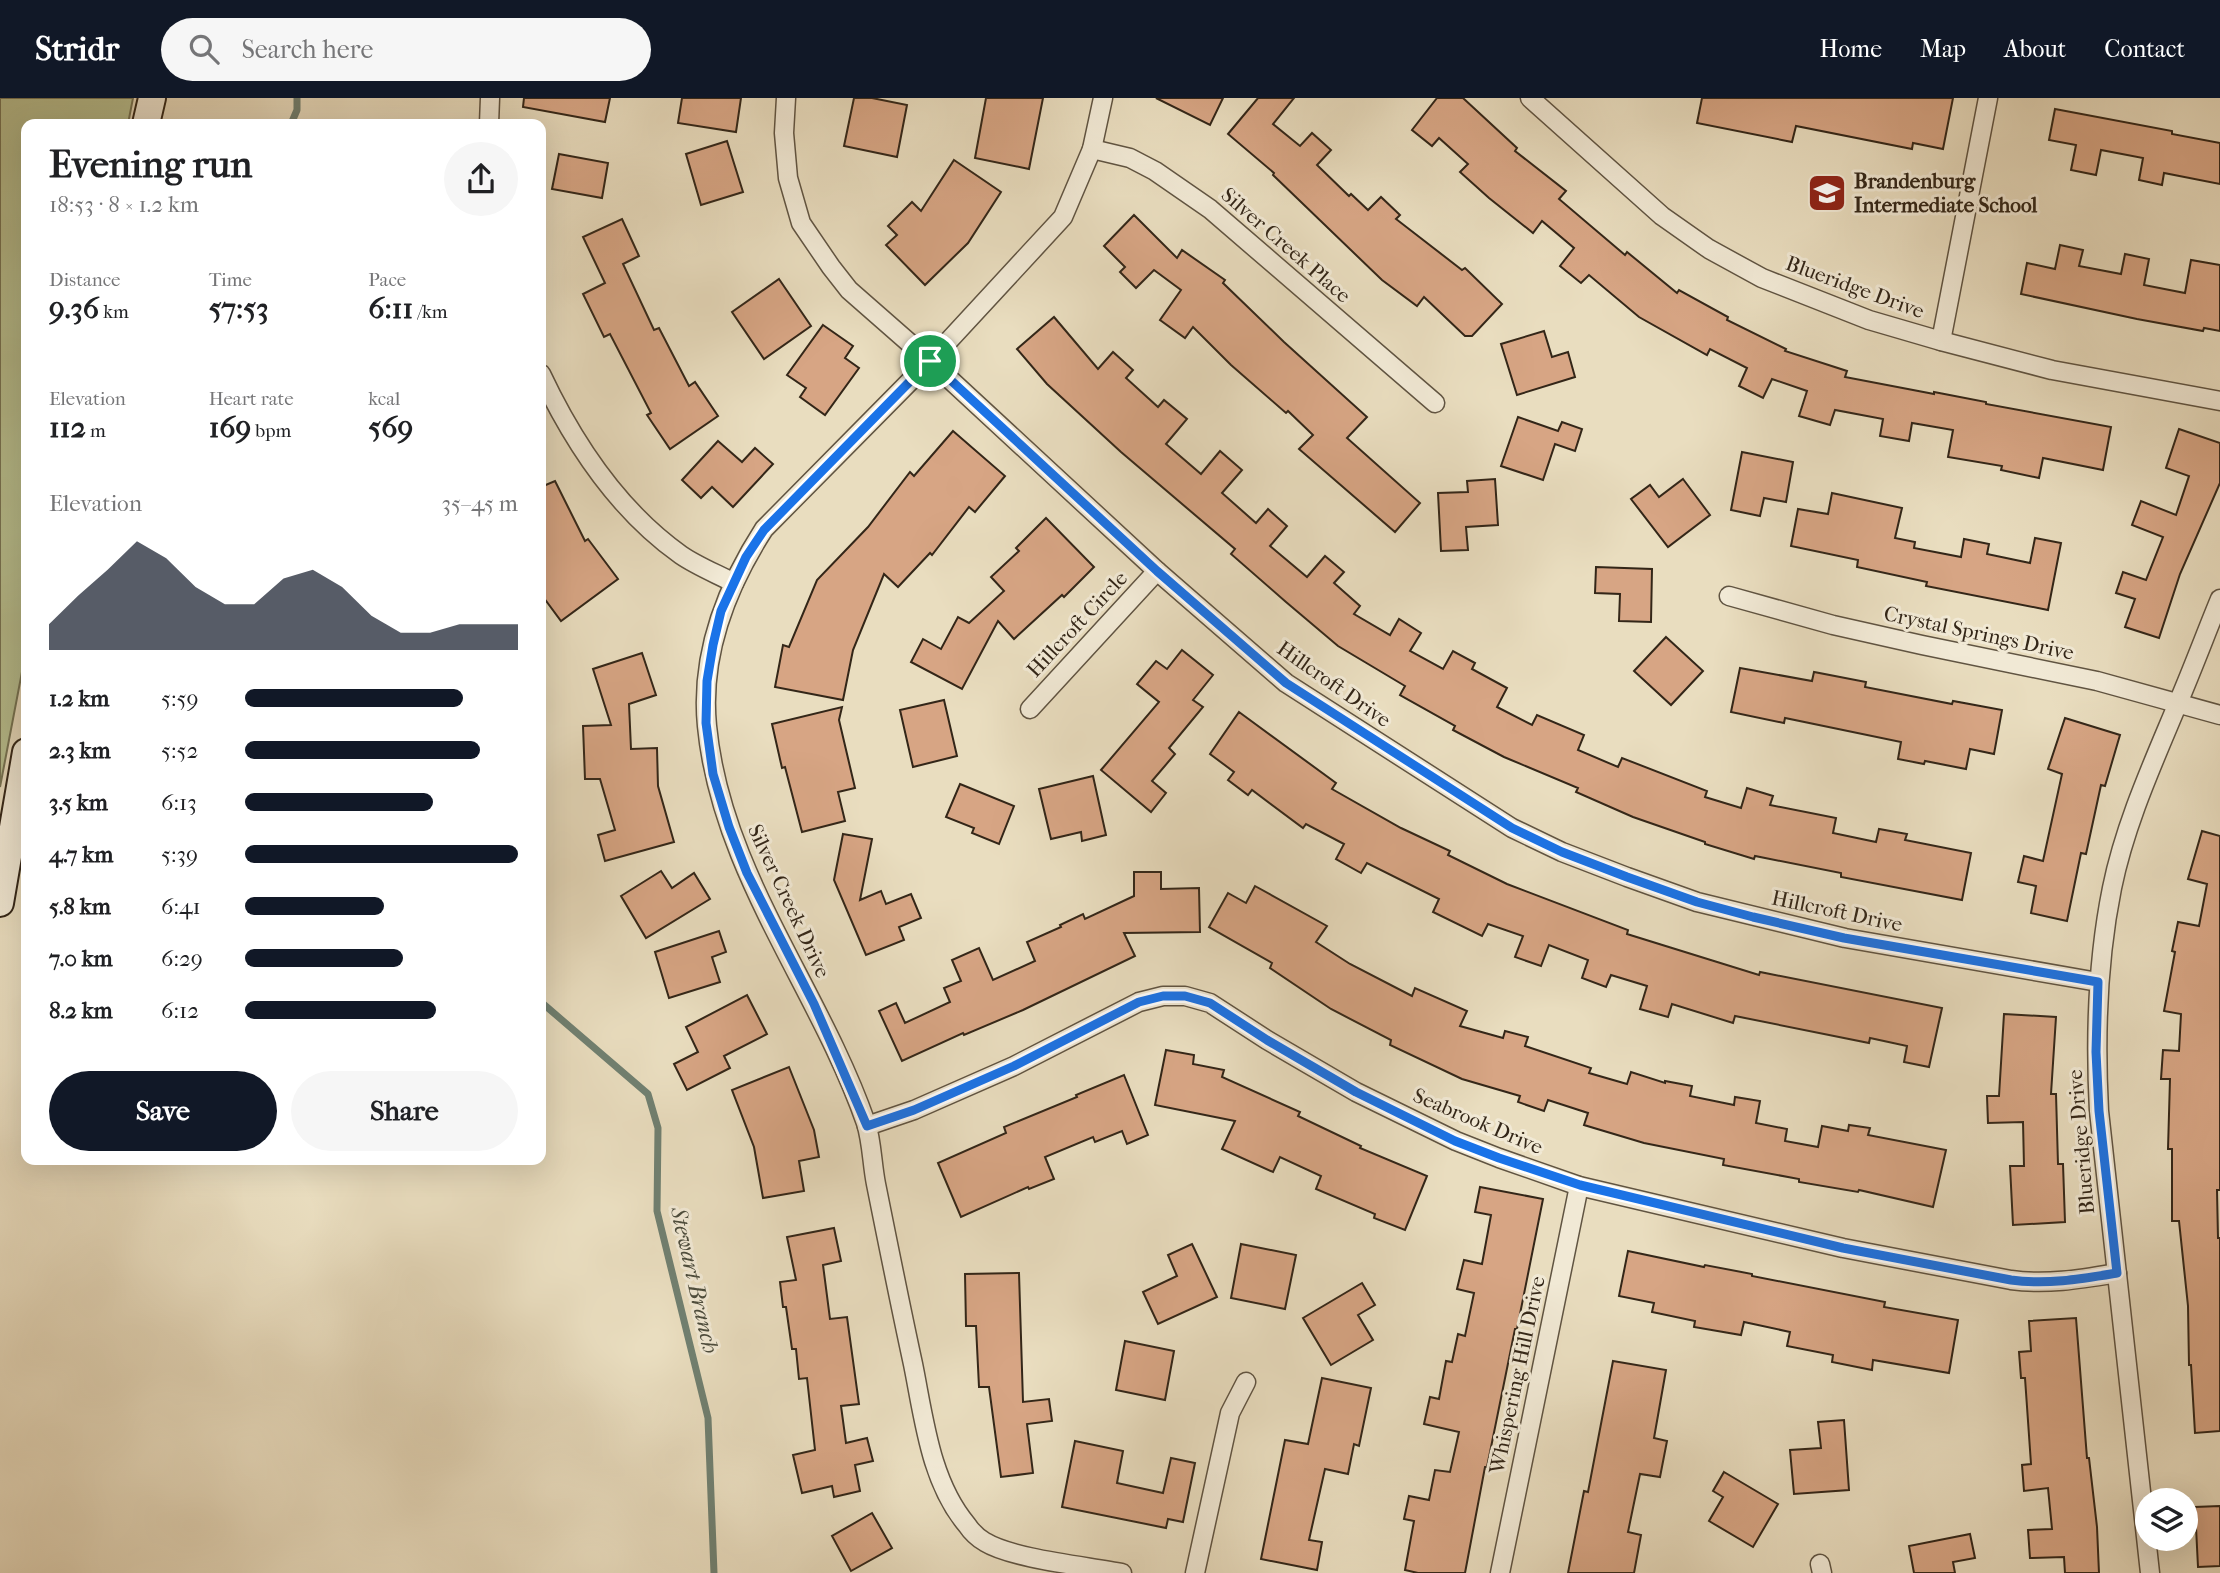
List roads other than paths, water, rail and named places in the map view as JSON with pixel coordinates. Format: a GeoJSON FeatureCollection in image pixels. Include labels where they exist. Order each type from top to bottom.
{"type":"FeatureCollection","features":[{"type":"Feature","properties":{"kind":"main road"},"geometry":{"type":"LineString","coordinates":[[147,119],[152,98]]}},
{"type":"Feature","properties":{"kind":"main road"},"geometry":{"type":"LineString","coordinates":[[0,903],[21,781]]}},
{"type":"Feature","properties":{"kind":"street"},"geometry":{"type":"LineString","coordinates":[[489,119],[490,98]]}},
{"type":"Feature","properties":{"kind":"street","name":"Hillcroft Drive"},"geometry":{"type":"LineString","coordinates":[[786,98],[784,133],[788,178],[802,223],[849,290],[930,361],[1157,571],[1286,683],[1512,828],[1562,852],[1697,902],[1844,938],[2098,982]]}},
{"type":"Feature","properties":{"kind":"street","name":"Silver Creek Drive"},"geometry":{"type":"LineString","coordinates":[[1103,98],[1091,149],[1063,217],[930,361],[764,530],[746,557],[721,611],[707,681],[706,723],[713,774],[747,873],[814,1004],[867,1126],[881,1208],[926,1425],[943,1489],[968,1528],[984,1542],[1008,1552],[1122,1573]]}},
{"type":"Feature","properties":{"kind":"street","name":"Blueridge Drive"},"geometry":{"type":"LineString","coordinates":[[1530,98],[1662,216],[1709,249],[1762,278],[1869,320],[1941,341],[2052,370],[2220,401]]}},
{"type":"Feature","properties":{"kind":"street"},"geometry":{"type":"LineString","coordinates":[[1941,341],[1988,98]]}},
{"type":"Feature","properties":{"kind":"street","name":"Silver Creek Place"},"geometry":{"type":"LineString","coordinates":[[1091,149],[1130,158],[1182,187],[1435,403]]}},
{"type":"Feature","properties":{"kind":"street"},"geometry":{"type":"LineString","coordinates":[[546,384],[572,433],[600,474],[636,516],[682,556],[734,583]]}},
{"type":"Feature","properties":{"kind":"street","name":"Hillcroft Circle"},"geometry":{"type":"LineString","coordinates":[[1030,709],[1157,571]]}},
{"type":"Feature","properties":{"kind":"street","name":"Crystal Springs Drive"},"geometry":{"type":"LineString","coordinates":[[1729,596],[1833,625],[2097,681],[2220,715]]}},
{"type":"Feature","properties":{"kind":"street","name":"Blueridge Drive"},"geometry":{"type":"LineString","coordinates":[[2150,1573],[2099,1111],[2096,1052],[2098,982],[2113,887],[2152,765],[2220,599]]}},
{"type":"Feature","properties":{"kind":"street","name":"Seabrook Drive"},"geometry":{"type":"LineString","coordinates":[[867,1126],[914,1110],[1014,1066],[1139,1002],[1163,996],[1185,996],[1210,1003],[1356,1092],[1455,1141],[1580,1185],[1843,1248],[2011,1280],[2060,1282],[2117,1273]]}},
{"type":"Feature","properties":{"kind":"street","name":"Whispering Hill Drive"},"geometry":{"type":"LineString","coordinates":[[1500,1573],[1580,1185]]}},
{"type":"Feature","properties":{"kind":"street"},"geometry":{"type":"LineString","coordinates":[[1195,1573],[1230,1413],[1246,1382]]}},
{"type":"Feature","properties":{"kind":"waterway","name":"Stewart Branch"},"geometry":{"type":"LineString","coordinates":[[293,119],[297,110],[297,98]]}},
{"type":"Feature","properties":{"kind":"waterway","name":"Stewart Branch"},"geometry":{"type":"LineString","coordinates":[[546,1006],[648,1094],[658,1128],[657,1211],[708,1418],[714,1573]]}},
{"type":"Feature","properties":{"kind":"place","name":"Brandenburg Intermediate School"},"geometry":{"type":"Point","coordinates":[1827,193]}}]}
